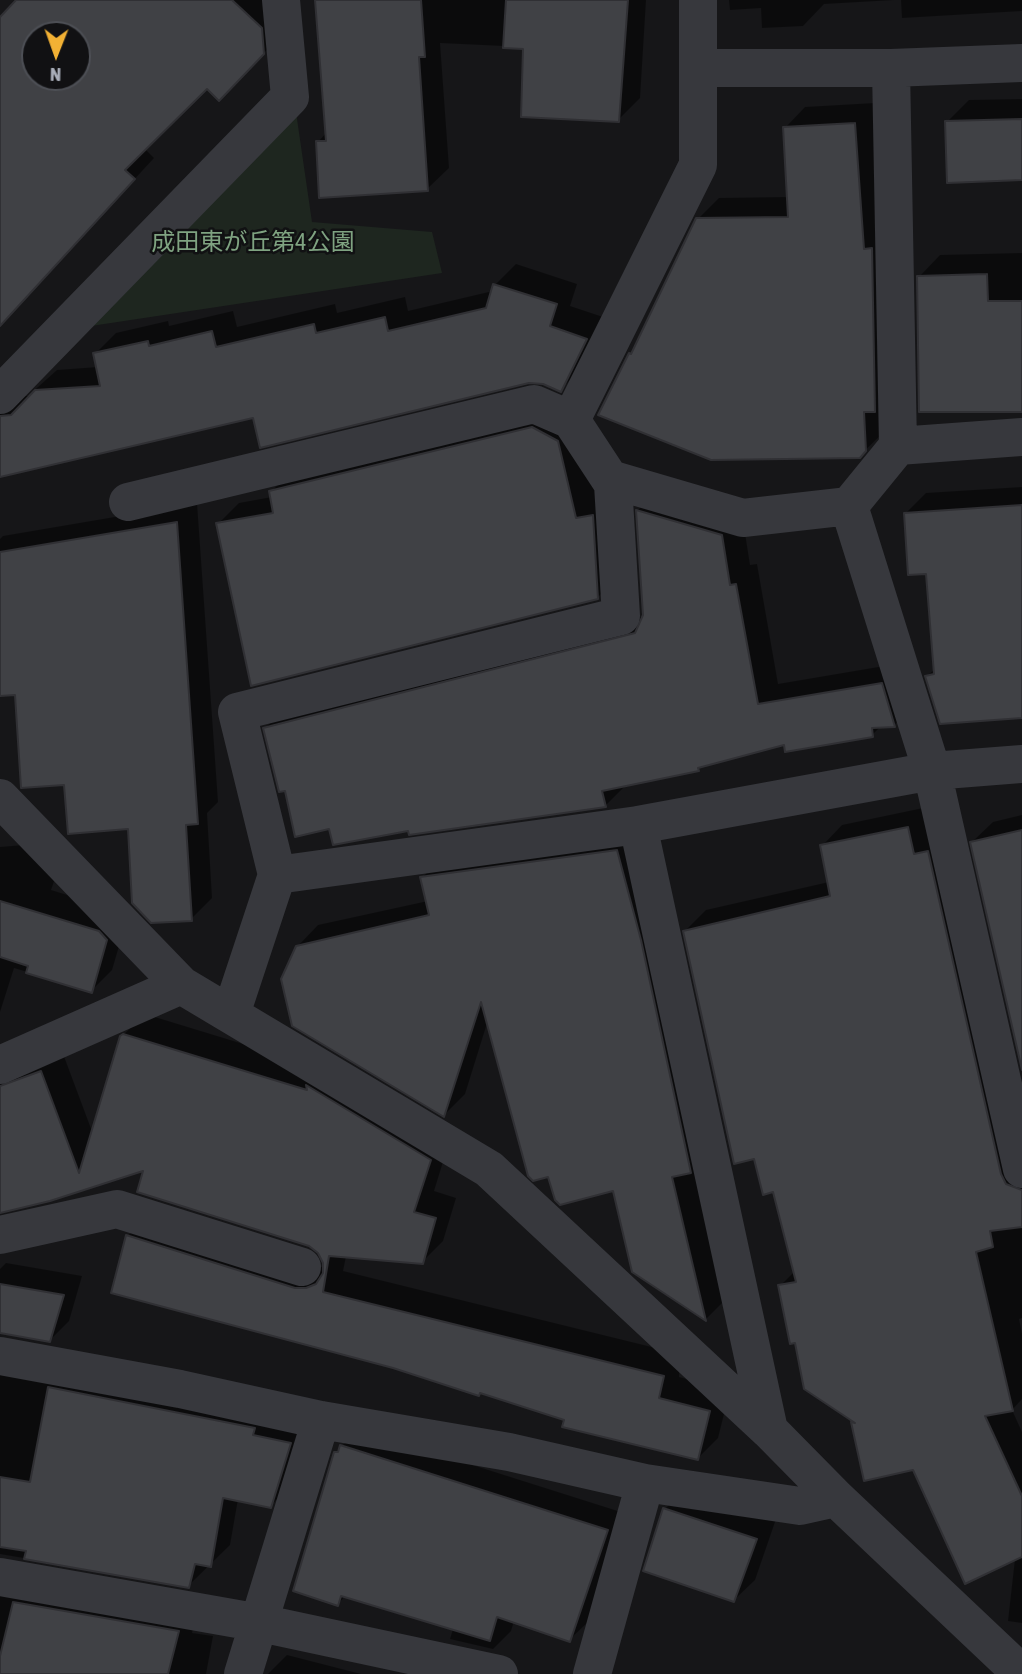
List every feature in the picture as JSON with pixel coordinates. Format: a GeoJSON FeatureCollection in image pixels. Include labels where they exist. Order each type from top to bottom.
{"type":"FeatureCollection","features":[{"type":"Feature","properties":{"kind":"street"},"geometry":{"type":"LineString","coordinates":[[0,395],[290,97],[281,0]]}},
{"type":"Feature","properties":{"kind":"street"},"geometry":{"type":"LineString","coordinates":[[570,420],[698,165],[698,0]]}},
{"type":"Feature","properties":{"kind":"street"},"geometry":{"type":"LineString","coordinates":[[698,68],[891,68],[1022,63]]}},
{"type":"Feature","properties":{"kind":"street"},"geometry":{"type":"LineString","coordinates":[[610,479],[743,518],[849,506],[898,446],[891,68]]}},
{"type":"Feature","properties":{"kind":"street"},"geometry":{"type":"LineString","coordinates":[[128,502],[534,404],[570,420],[613,484],[621,615],[237,712],[276,875],[231,1014]]}},
{"type":"Feature","properties":{"kind":"street"},"geometry":{"type":"LineString","coordinates":[[898,446],[1022,437]]}},
{"type":"Feature","properties":{"kind":"street"},"geometry":{"type":"LineString","coordinates":[[849,506],[932,771],[1022,1169]]}},
{"type":"Feature","properties":{"kind":"street"},"geometry":{"type":"LineString","coordinates":[[276,875],[638,825],[932,771],[1022,764]]}},
{"type":"Feature","properties":{"kind":"street"},"geometry":{"type":"LineString","coordinates":[[0,798],[181,985],[489,1169],[769,1430],[836,1499],[1022,1674]]}},
{"type":"Feature","properties":{"kind":"street"},"geometry":{"type":"LineString","coordinates":[[638,825],[769,1430]]}},
{"type":"Feature","properties":{"kind":"street"},"geometry":{"type":"LineString","coordinates":[[0,1065],[181,985]]}},
{"type":"Feature","properties":{"kind":"street"},"geometry":{"type":"LineString","coordinates":[[0,1235],[117,1209],[302,1267]]}},
{"type":"Feature","properties":{"kind":"street"},"geometry":{"type":"LineString","coordinates":[[0,1356],[180,1389],[321,1420],[509,1452],[645,1483],[800,1506],[836,1499]]}},
{"type":"Feature","properties":{"kind":"street"},"geometry":{"type":"LineString","coordinates":[[243,1674],[321,1420]]}},
{"type":"Feature","properties":{"kind":"street"},"geometry":{"type":"LineString","coordinates":[[592,1674],[645,1483]]}},
{"type":"Feature","properties":{"kind":"street"},"geometry":{"type":"LineString","coordinates":[[0,1577],[260,1623],[499,1674]]}},
{"type":"Feature","properties":{"kind":"green space","name":"成田東が丘第4公園"},"geometry":{"type":"Polygon","coordinates":[[[296,112],[312,222],[432,232],[442,273],[91,326],[296,112]]]}},
{"type":"Feature","properties":{"kind":"building"},"geometry":{"type":"Polygon","coordinates":[[[16,0],[232,0],[262,28],[264,54],[219,101],[207,89],[125,170],[135,179],[0,326],[0,17],[16,0]]]}},
{"type":"Feature","properties":{"kind":"building"},"geometry":{"type":"Polygon","coordinates":[[[315,0],[421,0],[425,57],[419,57],[428,191],[319,198],[316,141],[326,141],[315,0]]]}},
{"type":"Feature","properties":{"kind":"building"},"geometry":{"type":"Polygon","coordinates":[[[506,0],[628,0],[619,122],[521,117],[523,49],[503,48],[506,0]]]}},
{"type":"Feature","properties":{"kind":"building"},"geometry":{"type":"Polygon","coordinates":[[[1022,119],[1022,180],[947,183],[945,121],[1022,119]]]}},
{"type":"Feature","properties":{"kind":"building"},"geometry":{"type":"Polygon","coordinates":[[[855,123],[864,249],[872,248],[875,412],[864,412],[866,451],[860,458],[711,460],[598,415],[629,353],[631,354],[696,218],[788,217],[783,127],[855,123]]]}},
{"type":"Feature","properties":{"kind":"building"},"geometry":{"type":"Polygon","coordinates":[[[987,274],[988,301],[1022,301],[1022,412],[919,412],[917,276],[987,274]]]}},
{"type":"Feature","properties":{"kind":"building"},"geometry":{"type":"Polygon","coordinates":[[[493,284],[557,304],[550,326],[587,339],[561,392],[543,384],[529,383],[260,448],[253,418],[0,477],[0,416],[11,415],[35,390],[100,386],[93,353],[148,341],[149,346],[212,331],[216,347],[314,324],[316,333],[385,317],[388,331],[486,308],[493,284]]]}},
{"type":"Feature","properties":{"kind":"building"},"geometry":{"type":"Polygon","coordinates":[[[532,427],[558,441],[576,518],[593,515],[598,599],[251,686],[216,523],[273,513],[269,491],[532,427]]]}},
{"type":"Feature","properties":{"kind":"building"},"geometry":{"type":"Polygon","coordinates":[[[1022,505],[1022,718],[940,724],[925,676],[934,674],[926,574],[908,575],[904,513],[1022,505]]]}},
{"type":"Feature","properties":{"kind":"building"},"geometry":{"type":"Polygon","coordinates":[[[636,510],[722,535],[730,585],[736,584],[758,704],[882,683],[895,727],[872,728],[873,737],[785,752],[784,745],[698,768],[699,771],[602,791],[606,807],[409,835],[408,831],[333,845],[329,829],[295,837],[285,791],[279,792],[263,728],[635,633],[643,615],[636,510]]]}},
{"type":"Feature","properties":{"kind":"building"},"geometry":{"type":"Polygon","coordinates":[[[177,522],[198,824],[186,825],[192,921],[151,923],[132,903],[128,829],[68,834],[64,785],[21,788],[15,695],[0,696],[0,552],[177,522]]]}},
{"type":"Feature","properties":{"kind":"building"},"geometry":{"type":"Polygon","coordinates":[[[908,827],[914,854],[928,851],[1001,1174],[1006,1184],[1022,1190],[1022,1227],[990,1231],[993,1247],[976,1252],[1013,1411],[985,1416],[1022,1496],[1022,1557],[965,1584],[913,1470],[864,1481],[851,1422],[855,1423],[804,1389],[795,1343],[790,1344],[778,1285],[796,1282],[773,1192],[763,1195],[754,1159],[734,1164],[683,931],[830,896],[820,845],[908,827]]]}},
{"type":"Feature","properties":{"kind":"building"},"geometry":{"type":"Polygon","coordinates":[[[1022,830],[1022,1070],[970,842],[1022,830]]]}},
{"type":"Feature","properties":{"kind":"building"},"geometry":{"type":"Polygon","coordinates":[[[617,850],[641,940],[691,1173],[672,1177],[706,1321],[632,1272],[613,1191],[560,1205],[555,1200],[548,1177],[533,1181],[528,1176],[481,1002],[444,1117],[292,1026],[281,979],[296,946],[429,915],[420,877],[617,850]]]}},
{"type":"Feature","properties":{"kind":"building"},"geometry":{"type":"Polygon","coordinates":[[[0,901],[99,931],[107,940],[92,993],[26,973],[28,966],[0,957],[0,901]]]}},
{"type":"Feature","properties":{"kind":"building"},"geometry":{"type":"Polygon","coordinates":[[[123,1034],[307,1090],[306,1085],[431,1160],[414,1212],[436,1218],[423,1264],[329,1256],[323,1292],[664,1376],[659,1398],[710,1411],[698,1460],[562,1427],[564,1420],[480,1393],[479,1396],[393,1368],[111,1293],[126,1235],[295,1288],[316,1284],[323,1273],[323,1263],[318,1253],[309,1246],[137,1192],[143,1171],[50,1201],[0,1213],[0,1086],[41,1071],[79,1173],[120,1036],[123,1034]]]}},
{"type":"Feature","properties":{"kind":"building"},"geometry":{"type":"Polygon","coordinates":[[[0,1284],[64,1295],[50,1342],[0,1333],[0,1284]]]}},
{"type":"Feature","properties":{"kind":"building"},"geometry":{"type":"Polygon","coordinates":[[[48,1387],[255,1428],[253,1435],[291,1443],[271,1508],[223,1498],[211,1567],[195,1564],[189,1588],[24,1559],[26,1551],[0,1547],[0,1477],[30,1482],[48,1387]]]}},
{"type":"Feature","properties":{"kind":"building"},"geometry":{"type":"Polygon","coordinates":[[[340,1445],[608,1530],[570,1642],[497,1617],[490,1641],[341,1596],[338,1606],[293,1591],[334,1452],[338,1452],[340,1445]]]}},
{"type":"Feature","properties":{"kind":"building"},"geometry":{"type":"Polygon","coordinates":[[[663,1508],[757,1539],[734,1602],[643,1571],[663,1508]]]}},
{"type":"Feature","properties":{"kind":"building"},"geometry":{"type":"Polygon","coordinates":[[[13,1602],[179,1631],[168,1674],[0,1674],[0,1656],[13,1602]]]}}]}
